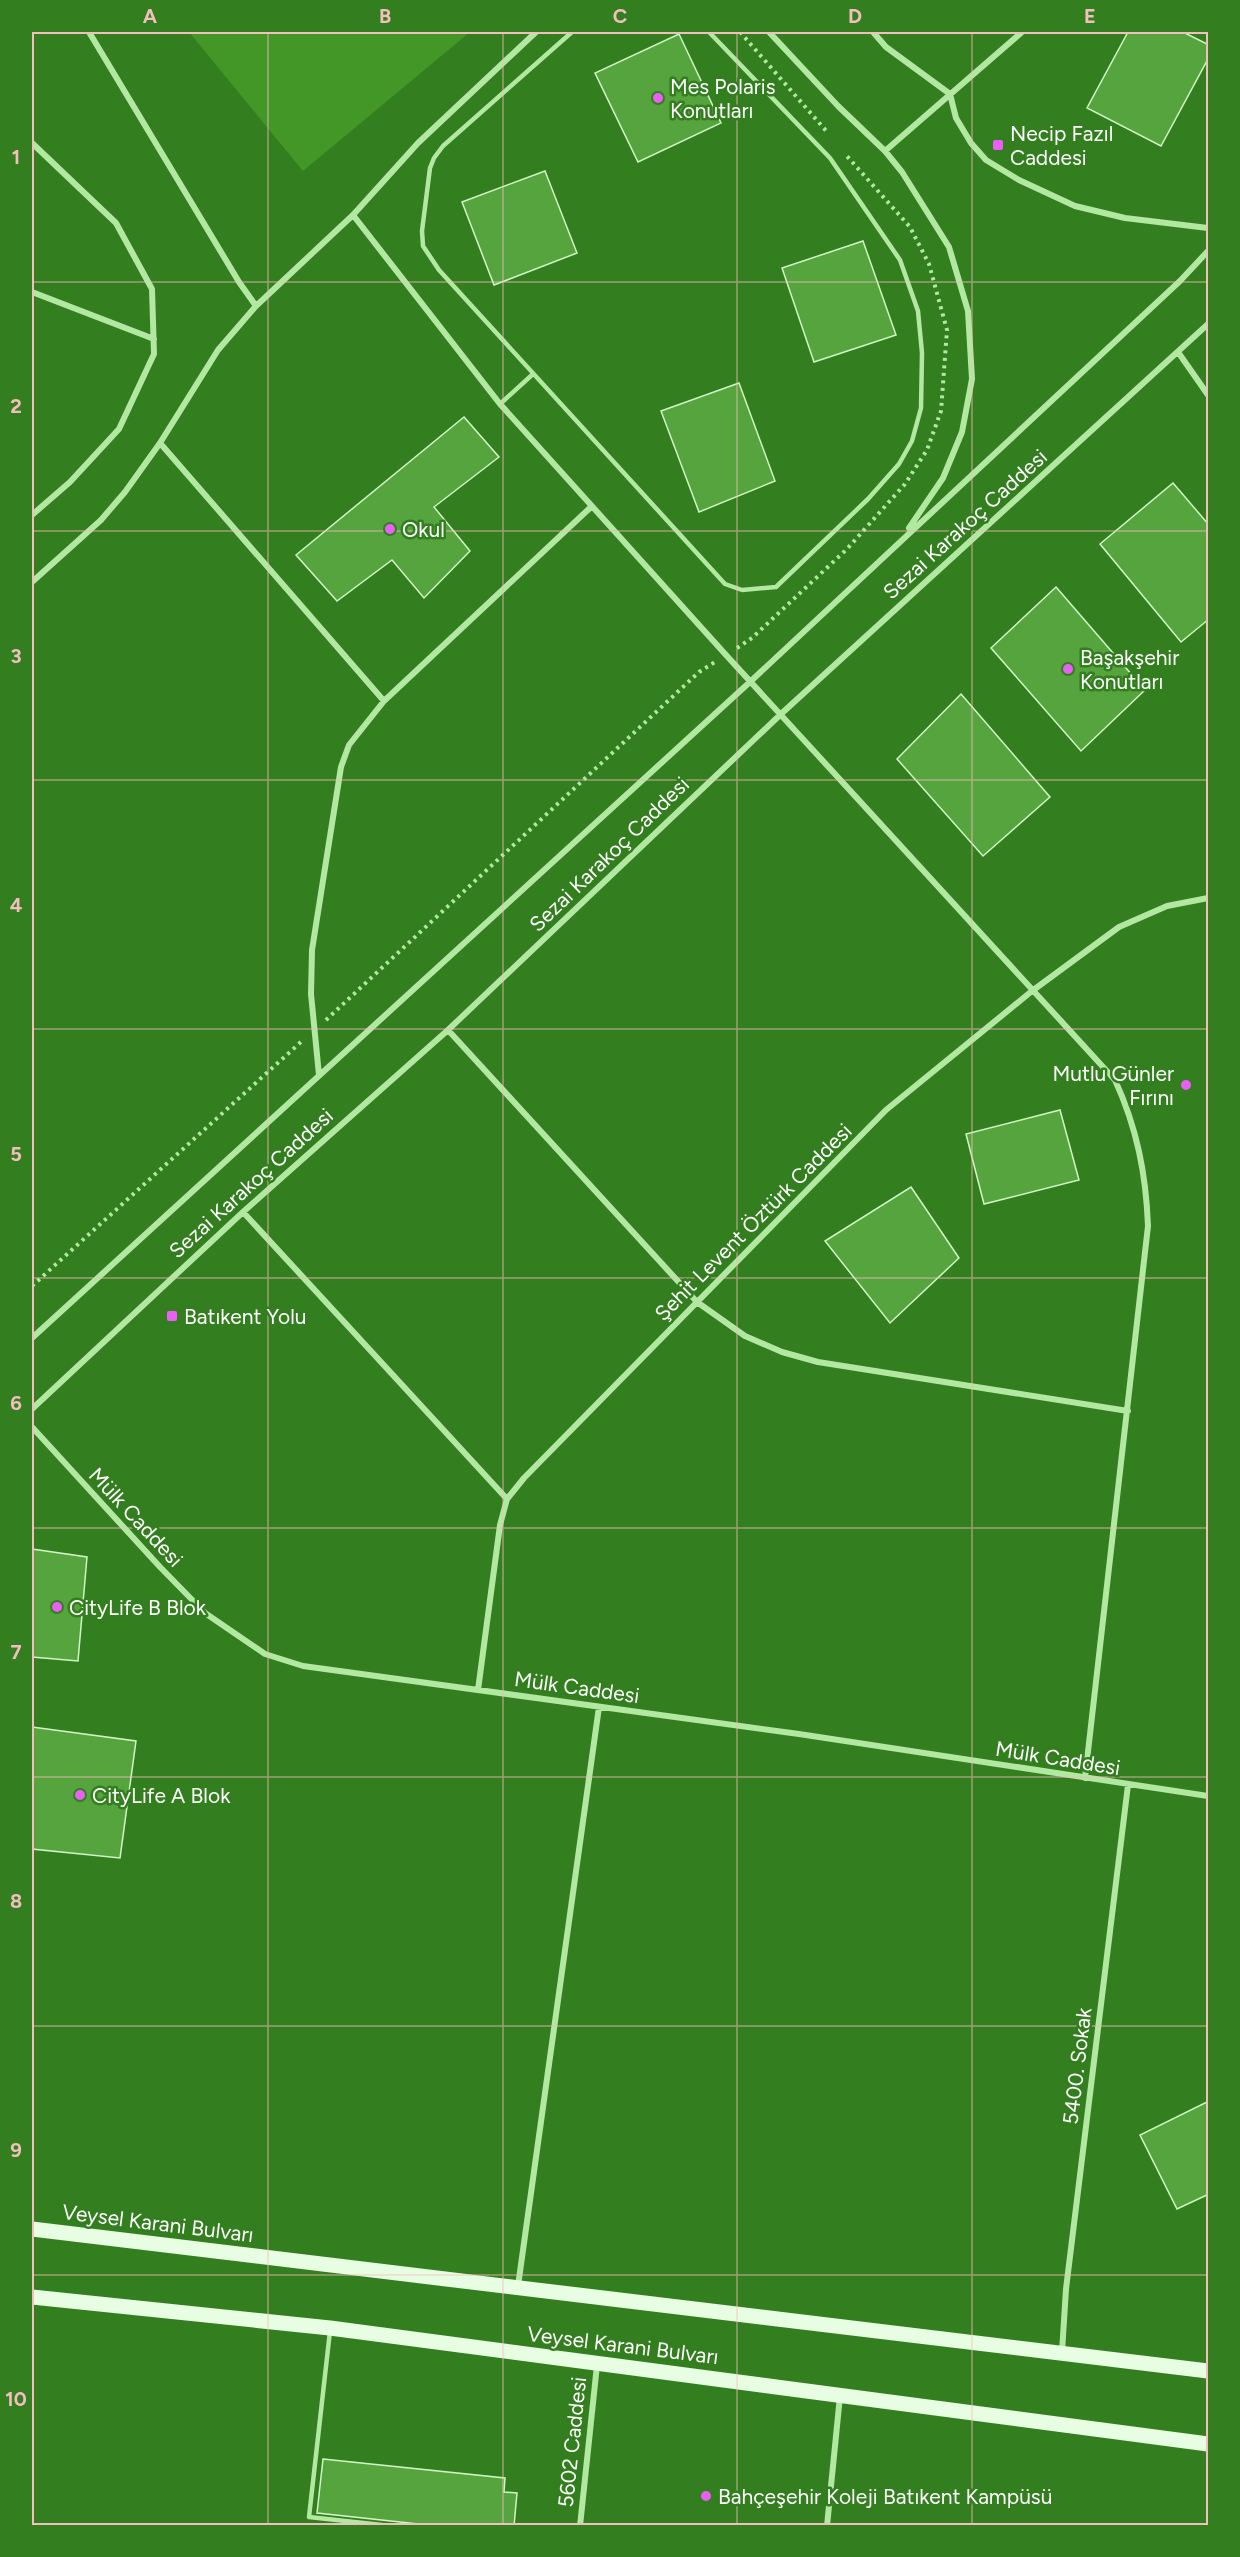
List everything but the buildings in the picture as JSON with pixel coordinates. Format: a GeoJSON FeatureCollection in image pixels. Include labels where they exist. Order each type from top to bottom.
{"type":"FeatureCollection","features":[{"type":"Feature","properties":{"kind":"main road"},"geometry":{"type":"LineString","coordinates":[[32,2222],[52,2232]]}},
{"type":"Feature","properties":{"kind":"main road","name":"Veysel Karani Bulvarı"},"geometry":{"type":"LineString","coordinates":[[32,2229],[1209,2371]]}},
{"type":"Feature","properties":{"kind":"main road","name":"Veysel Karani Bulvarı"},"geometry":{"type":"LineString","coordinates":[[32,2297],[330,2328],[1209,2444]]}},
{"type":"Feature","properties":{"kind":"street"},"geometry":{"type":"LineString","coordinates":[[89,32],[233,273],[256,306]]}},
{"type":"Feature","properties":{"kind":"street"},"geometry":{"type":"LineString","coordinates":[[32,582],[100,520],[125,492],[160,443],[218,350],[256,306],[352,215],[418,142],[536,32]]}},
{"type":"Feature","properties":{"kind":"street"},"geometry":{"type":"LineString","coordinates":[[770,32],[838,106],[885,151],[902,172],[949,247],[968,311],[972,379],[962,432],[943,478],[902,539]]}},
{"type":"Feature","properties":{"kind":"street"},"geometry":{"type":"LineString","coordinates":[[873,32],[886,47],[950,94],[956,118],[971,144],[986,160],[1019,180],[1075,206],[1125,218],[1209,228]]}},
{"type":"Feature","properties":{"kind":"street"},"geometry":{"type":"LineString","coordinates":[[885,151],[1022,32]]}},
{"type":"Feature","properties":{"kind":"street"},"geometry":{"type":"LineString","coordinates":[[32,143],[116,223],[152,289],[154,339],[154,354],[119,429],[70,482],[32,515]]}},
{"type":"Feature","properties":{"kind":"street"},"geometry":{"type":"LineString","coordinates":[[352,215],[500,404],[1115,1080],[1139,1144],[1146,1188],[1148,1226],[1085,1778]]}},
{"type":"Feature","properties":{"kind":"street"},"geometry":{"type":"LineString","coordinates":[[32,1338],[751,681],[1179,282],[1209,251]]}},
{"type":"Feature","properties":{"kind":"street"},"geometry":{"type":"LineString","coordinates":[[32,292],[154,339]]}},
{"type":"Feature","properties":{"kind":"street","name":"Sezai Karakoç Caddesi"},"geometry":{"type":"LineString","coordinates":[[32,1409],[243,1212],[447,1030],[781,714],[1209,324]]}},
{"type":"Feature","properties":{"kind":"street"},"geometry":{"type":"LineString","coordinates":[[1178,352],[1209,394]]}},
{"type":"Feature","properties":{"kind":"street"},"geometry":{"type":"LineString","coordinates":[[160,443],[384,701]]}},
{"type":"Feature","properties":{"kind":"street"},"geometry":{"type":"LineString","coordinates":[[32,506],[39,509]]}},
{"type":"Feature","properties":{"kind":"street"},"geometry":{"type":"LineString","coordinates":[[319,1075],[311,994],[312,950],[341,767],[349,745],[384,701],[592,506]]}},
{"type":"Feature","properties":{"kind":"street","name":"Şehit Levent Öztürk Caddesi"},"geometry":{"type":"LineString","coordinates":[[478,1690],[500,1525],[507,1499],[524,1478],[886,1110],[1032,991],[1119,927],[1167,906],[1209,898]]}},
{"type":"Feature","properties":{"kind":"street"},"geometry":{"type":"LineString","coordinates":[[447,1030],[698,1302],[745,1336],[783,1352],[818,1362],[1128,1412]]}},
{"type":"Feature","properties":{"kind":"street"},"geometry":{"type":"LineString","coordinates":[[243,1212],[507,1499]]}},
{"type":"Feature","properties":{"kind":"street","name":"Mülk Caddesi"},"geometry":{"type":"LineString","coordinates":[[32,1427],[205,1613],[265,1654],[303,1666],[799,1734],[1209,1796]]}},
{"type":"Feature","properties":{"kind":"street"},"geometry":{"type":"LineString","coordinates":[[518,2287],[599,1707]]}},
{"type":"Feature","properties":{"kind":"street","name":"5400. Sokak"},"geometry":{"type":"LineString","coordinates":[[1062,2352],[1066,2289],[1128,1785]]}},
{"type":"Feature","properties":{"kind":"street","name":"5602 Caddesi"},"geometry":{"type":"LineString","coordinates":[[580,2526],[597,2363]]}},
{"type":"Feature","properties":{"kind":"street"},"geometry":{"type":"LineString","coordinates":[[827,2526],[840,2395]]}},
{"type":"Feature","properties":{"kind":"lane"},"geometry":{"type":"LineString","coordinates":[[572,32],[443,146],[434,158],[430,168],[422,231],[423,246],[433,263],[725,584],[742,590],[776,587],[868,500],[899,464],[912,441],[921,408],[922,353],[918,311],[900,260],[830,158],[709,32]]}},
{"type":"Feature","properties":{"kind":"lane"},"geometry":{"type":"LineString","coordinates":[[500,404],[533,374]]}},
{"type":"Feature","properties":{"kind":"lane"},"geometry":{"type":"LineString","coordinates":[[307,2526],[330,2328]]}},
{"type":"Feature","properties":{"kind":"lane"},"geometry":{"type":"LineString","coordinates":[[309,2517],[391,2526]]}},
{"type":"Feature","properties":{"kind":"path"},"geometry":{"type":"LineString","coordinates":[[740,32],[829,135]]}},
{"type":"Feature","properties":{"kind":"path"},"geometry":{"type":"LineString","coordinates":[[752,638],[847,549],[905,484],[927,450],[941,411],[947,330],[929,264],[910,227],[844,153]]}},
{"type":"Feature","properties":{"kind":"path"},"geometry":{"type":"LineString","coordinates":[[343,1005],[699,672]]}},
{"type":"Feature","properties":{"kind":"path"},"geometry":{"type":"LineString","coordinates":[[32,1286],[271,1068]]}},
{"type":"Feature","properties":{"kind":"green space"},"geometry":{"type":"Polygon","coordinates":[[[189,32],[470,32],[303,171],[189,32]]]}},
{"type":"Feature","properties":{"kind":"place","name":"Mes Polaris Konutları"},"geometry":{"type":"Point","coordinates":[658,98]}},
{"type":"Feature","properties":{"kind":"place","name":"Necip Fazıl Caddesi"},"geometry":{"type":"Point","coordinates":[998,145]}},
{"type":"Feature","properties":{"kind":"place","name":"Okul"},"geometry":{"type":"Point","coordinates":[390,529]}},
{"type":"Feature","properties":{"kind":"place","name":"Başakşehir Konutları"},"geometry":{"type":"Point","coordinates":[1068,669]}},
{"type":"Feature","properties":{"kind":"place","name":"Mutlu Günler Fırını"},"geometry":{"type":"Point","coordinates":[1186,1085]}},
{"type":"Feature","properties":{"kind":"place","name":"Batıkent Yolu"},"geometry":{"type":"Point","coordinates":[172,1316]}},
{"type":"Feature","properties":{"kind":"place","name":"CityLife B Blok"},"geometry":{"type":"Point","coordinates":[57,1607]}},
{"type":"Feature","properties":{"kind":"place","name":"CityLife A Blok"},"geometry":{"type":"Point","coordinates":[80,1795]}},
{"type":"Feature","properties":{"kind":"place","name":"Bahçeşehir Koleji Batıkent Kampüsü"},"geometry":{"type":"Point","coordinates":[706,2496]}}]}
